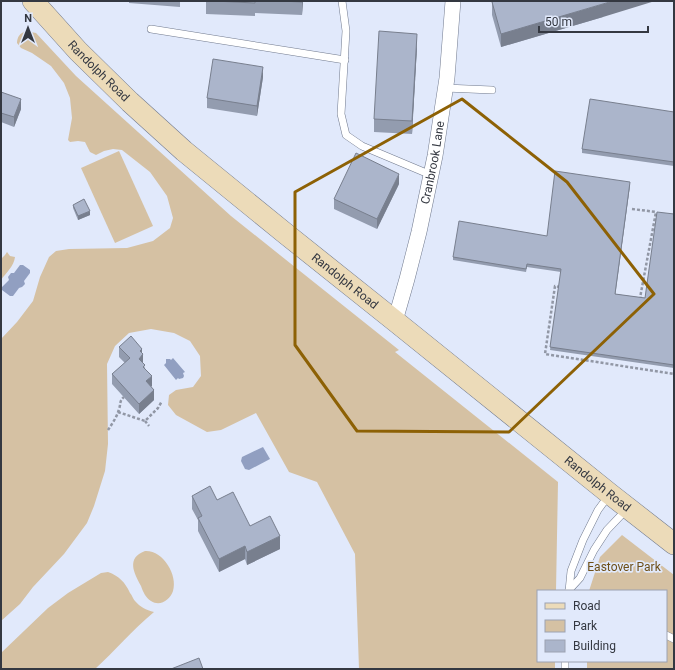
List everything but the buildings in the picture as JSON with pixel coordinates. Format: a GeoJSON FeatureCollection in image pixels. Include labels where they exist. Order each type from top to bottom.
{"type":"FeatureCollection","features":[{"type":"Feature","properties":{"kind":"main road","name":"Randolph Road"},"geometry":{"type":"LineString","coordinates":[[33,1],[78,51],[124,97],[179,146],[286,234],[674,544]]}},
{"type":"Feature","properties":{"kind":"street","name":"Cranbrook Lane"},"geometry":{"type":"LineString","coordinates":[[395,321],[419,232],[431,175],[445,88],[453,1]]}},
{"type":"Feature","properties":{"kind":"lane"},"geometry":{"type":"LineString","coordinates":[[342,1],[346,31],[341,114],[346,135],[362,146],[431,175]]}},
{"type":"Feature","properties":{"kind":"lane"},"geometry":{"type":"LineString","coordinates":[[151,29],[345,60]]}},
{"type":"Feature","properties":{"kind":"lane"},"geometry":{"type":"LineString","coordinates":[[445,88],[492,90]]}},
{"type":"Feature","properties":{"kind":"lane"},"geometry":{"type":"LineString","coordinates":[[569,590],[570,571],[583,540],[598,510],[610,494]]}},
{"type":"Feature","properties":{"kind":"lane"},"geometry":{"type":"LineString","coordinates":[[570,590],[580,578],[594,550],[607,530],[628,508]]}},
{"type":"Feature","properties":{"kind":"path"},"geometry":{"type":"LineString","coordinates":[[632,209],[662,213]]}},
{"type":"Feature","properties":{"kind":"path"},"geometry":{"type":"LineString","coordinates":[[647,299],[640,298],[656,212]]}},
{"type":"Feature","properties":{"kind":"path"},"geometry":{"type":"LineString","coordinates":[[563,287],[555,286],[546,354],[674,374]]}},
{"type":"Feature","properties":{"kind":"path"},"geometry":{"type":"LineString","coordinates":[[108,430],[118,412],[120,401],[124,397]]}},
{"type":"Feature","properties":{"kind":"path"},"geometry":{"type":"LineString","coordinates":[[145,420],[158,408],[162,401]]}},
{"type":"Feature","properties":{"kind":"path"},"geometry":{"type":"LineString","coordinates":[[118,412],[145,420],[148,426]]}},
{"type":"Feature","properties":{"kind":"highlighted area"},"geometry":{"type":"Polygon","coordinates":[[[462,99],[567,182],[654,294],[509,432],[357,431],[295,345],[295,192],[462,99]]]}},
{"type":"Feature","properties":{"kind":"green space"},"geometry":{"type":"Polygon","coordinates":[[[26,31],[36,33],[76,76],[231,216],[399,350],[395,352],[558,482],[556,590],[537,590],[537,662],[555,662],[555,669],[359,669],[355,554],[317,482],[289,472],[256,413],[221,430],[207,432],[176,415],[168,405],[169,395],[176,390],[193,387],[201,376],[200,356],[190,341],[174,333],[151,329],[129,333],[115,346],[107,364],[108,444],[105,471],[87,523],[64,554],[33,587],[20,604],[1,621],[1,339],[17,322],[33,301],[40,277],[49,257],[56,251],[69,249],[127,248],[153,241],[170,228],[173,218],[167,196],[150,172],[122,150],[113,149],[96,155],[90,152],[85,142],[70,142],[68,140],[72,118],[70,98],[64,83],[51,66],[32,53],[21,48],[17,43],[19,36],[26,31]]]}},
{"type":"Feature","properties":{"kind":"green space"},"geometry":{"type":"Polygon","coordinates":[[[119,151],[153,226],[115,243],[81,168],[119,151]]]}},
{"type":"Feature","properties":{"kind":"green space"},"geometry":{"type":"Polygon","coordinates":[[[7,252],[10,256],[15,257],[11,266],[1,280],[1,259],[7,252]]]}},
{"type":"Feature","properties":{"kind":"green space","name":"Eastover Park"},"geometry":{"type":"Polygon","coordinates":[[[622,535],[674,575],[674,669],[587,669],[587,662],[667,662],[667,590],[589,590],[600,557],[622,535]]]}},
{"type":"Feature","properties":{"kind":"green space"},"geometry":{"type":"Polygon","coordinates":[[[145,551],[158,555],[168,565],[171,571],[174,585],[173,591],[170,597],[164,602],[154,603],[148,598],[144,593],[134,571],[133,566],[135,558],[145,551]]]}},
{"type":"Feature","properties":{"kind":"green space"},"geometry":{"type":"Polygon","coordinates":[[[108,572],[121,580],[139,605],[154,612],[95,669],[1,669],[1,653],[48,608],[68,593],[101,573],[108,572]]]}},
{"type":"Feature","properties":{"kind":"water"},"geometry":{"type":"Polygon","coordinates":[[[20,265],[23,265],[30,270],[30,273],[24,281],[25,284],[19,288],[13,296],[10,296],[2,290],[2,287],[9,280],[8,277],[11,273],[14,273],[20,265]]]}},
{"type":"Feature","properties":{"kind":"water"},"geometry":{"type":"Polygon","coordinates":[[[173,358],[185,372],[183,373],[183,378],[178,378],[176,380],[164,365],[166,363],[166,359],[171,360],[173,358]]]}},
{"type":"Feature","properties":{"kind":"water"},"geometry":{"type":"Polygon","coordinates":[[[263,447],[270,459],[249,470],[245,469],[241,461],[242,457],[263,447]]]}}]}
